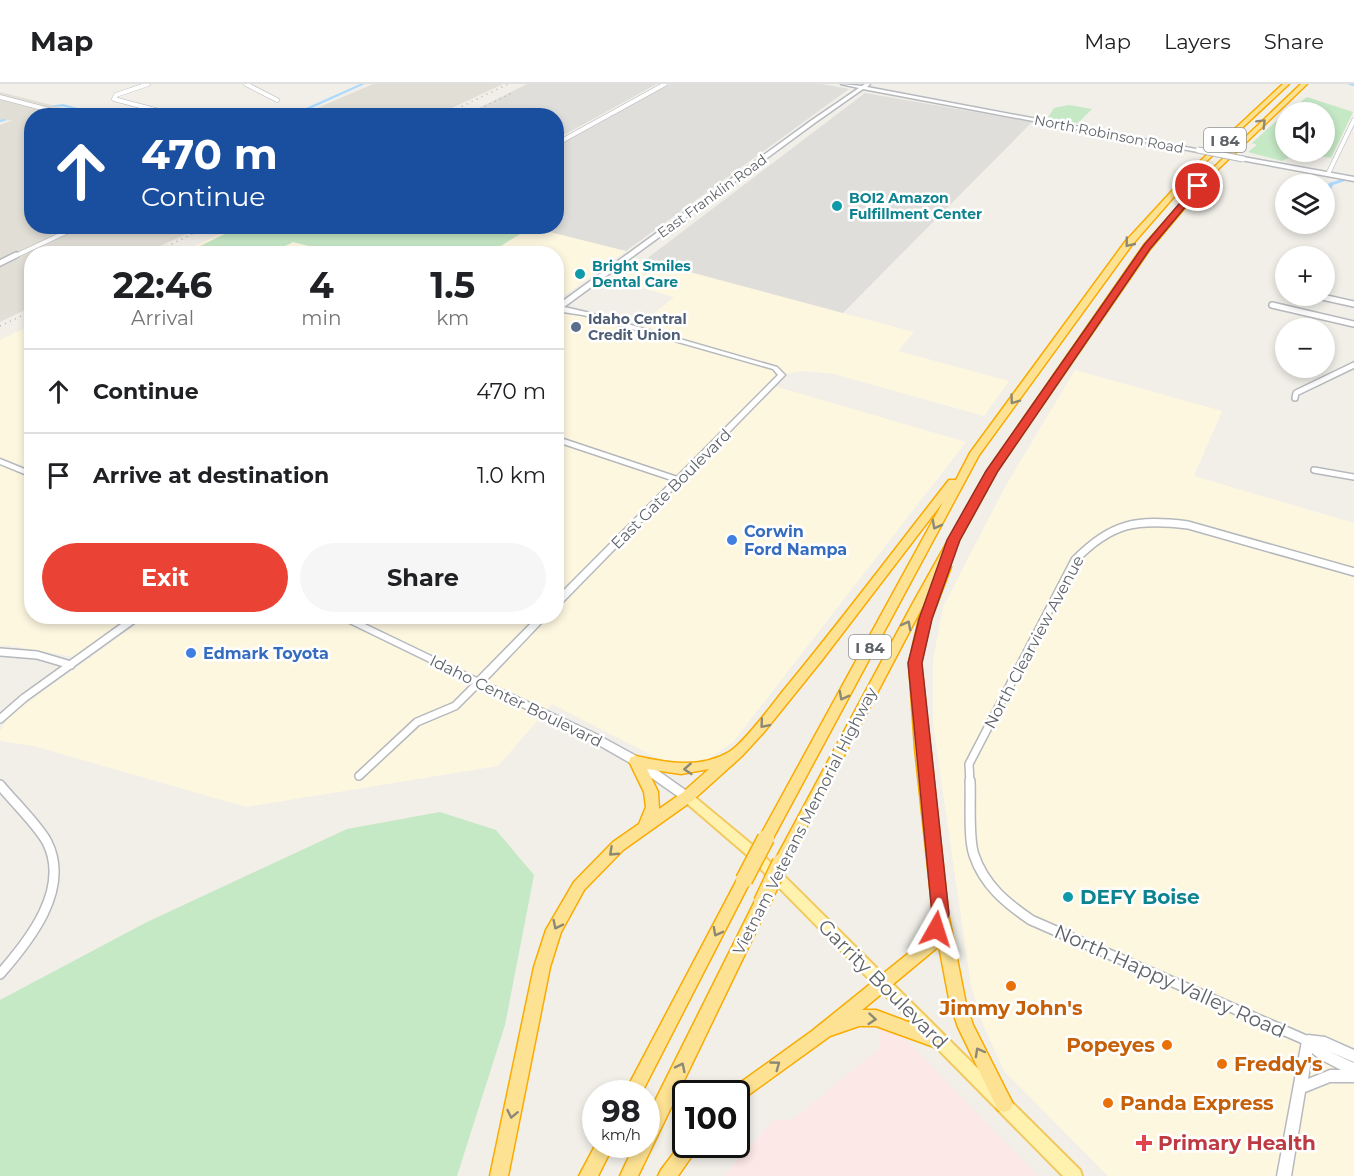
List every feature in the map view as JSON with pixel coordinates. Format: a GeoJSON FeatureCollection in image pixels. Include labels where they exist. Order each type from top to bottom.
{"type":"FeatureCollection","features":[{"type":"Feature","properties":{"kind":"highway","name":"Vietnam Veterans Memorial Highway"},"geometry":{"type":"LineString","coordinates":[[639,1080],[766,838],[974,455],[1128,244],[1197,167],[1286,84]]}},
{"type":"Feature","properties":{"kind":"highway","name":"Vietnam Veterans Memorial Highway"},"geometry":{"type":"LineString","coordinates":[[660,1110],[781,862],[992,471],[1147,247],[1211,173],[1304,84]]}},
{"type":"Feature","properties":{"kind":"highway"},"geometry":{"type":"LineString","coordinates":[[638,829],[687,797],[737,752],[803,676],[974,455]]}},
{"type":"Feature","properties":{"kind":"highway"},"geometry":{"type":"LineString","coordinates":[[953,540],[925,619],[915,663],[940,914],[958,1004],[966,1027],[1004,1104]]}},
{"type":"Feature","properties":{"kind":"highway"},"geometry":{"type":"LineString","coordinates":[[636,761],[669,769],[690,770],[706,767],[737,752]]}},
{"type":"Feature","properties":{"kind":"highway"},"geometry":{"type":"LineString","coordinates":[[499,1176],[534,1003],[554,930],[579,886],[649,818],[654,801],[653,793],[636,761]]}},
{"type":"Feature","properties":{"kind":"highway"},"geometry":{"type":"LineString","coordinates":[[750,1086],[818,1036],[932,944],[940,914]]}},
{"type":"Feature","properties":{"kind":"highway"},"geometry":{"type":"LineString","coordinates":[[818,1036],[858,1018],[876,1018],[937,1040]]}},
{"type":"Feature","properties":{"kind":"highway"},"geometry":{"type":"LineString","coordinates":[[588,1176],[598,1158]]}},
{"type":"Feature","properties":{"kind":"highway"},"geometry":{"type":"LineString","coordinates":[[628,1176],[637,1158]]}},
{"type":"Feature","properties":{"kind":"highway"},"geometry":{"type":"LineString","coordinates":[[667,1176],[680,1158]]}},
{"type":"Feature","properties":{"kind":"main road","name":"Garrity Boulevard"},"geometry":{"type":"LineString","coordinates":[[687,797],[752,852],[1074,1176]]}},
{"type":"Feature","properties":{"kind":"street"},"geometry":{"type":"LineString","coordinates":[[147,84],[116,95],[114,99],[148,108]]}},
{"type":"Feature","properties":{"kind":"street"},"geometry":{"type":"LineString","coordinates":[[246,84],[277,100]]}},
{"type":"Feature","properties":{"kind":"street"},"geometry":{"type":"LineString","coordinates":[[564,140],[665,84]]}},
{"type":"Feature","properties":{"kind":"street","name":"North Robinson Road"},"geometry":{"type":"LineString","coordinates":[[843,84],[866,86],[1328,174]]}},
{"type":"Feature","properties":{"kind":"street","name":"East Franklin Road"},"geometry":{"type":"LineString","coordinates":[[564,304],[814,121],[866,86]]}},
{"type":"Feature","properties":{"kind":"street"},"geometry":{"type":"LineString","coordinates":[[0,97],[42,108]]}},
{"type":"Feature","properties":{"kind":"street"},"geometry":{"type":"LineString","coordinates":[[1328,174],[1352,130],[1354,120]]}},
{"type":"Feature","properties":{"kind":"street","name":"North Robinson Road"},"geometry":{"type":"LineString","coordinates":[[1335,175],[1354,179]]}},
{"type":"Feature","properties":{"kind":"street"},"geometry":{"type":"LineString","coordinates":[[36,246],[62,234]]}},
{"type":"Feature","properties":{"kind":"street"},"geometry":{"type":"LineString","coordinates":[[0,263],[24,252]]}},
{"type":"Feature","properties":{"kind":"street"},"geometry":{"type":"LineString","coordinates":[[1335,300],[1354,304]]}},
{"type":"Feature","properties":{"kind":"street"},"geometry":{"type":"LineString","coordinates":[[1272,305],[1354,324]]}},
{"type":"Feature","properties":{"kind":"street","name":"East Gate Boulevard"},"geometry":{"type":"LineString","coordinates":[[564,308],[775,368],[782,373],[781,378],[564,596]]}},
{"type":"Feature","properties":{"kind":"street"},"geometry":{"type":"LineString","coordinates":[[1295,398],[1296,393],[1309,385],[1354,365]]}},
{"type":"Feature","properties":{"kind":"street"},"geometry":{"type":"LineString","coordinates":[[564,442],[679,480]]}},
{"type":"Feature","properties":{"kind":"street"},"geometry":{"type":"LineString","coordinates":[[0,461],[24,472]]}},
{"type":"Feature","properties":{"kind":"street"},"geometry":{"type":"LineString","coordinates":[[1314,470],[1354,477]]}},
{"type":"Feature","properties":{"kind":"street","name":"North Clearview Avenue"},"geometry":{"type":"LineString","coordinates":[[1031,920],[1007,904],[988,884],[973,854],[969,764],[1066,577],[1083,549],[1114,528],[1162,521],[1212,530],[1354,572]]}},
{"type":"Feature","properties":{"kind":"street"},"geometry":{"type":"LineString","coordinates":[[0,719],[127,624]]}},
{"type":"Feature","properties":{"kind":"street","name":"Idaho Center Boulevard"},"geometry":{"type":"LineString","coordinates":[[356,624],[593,736],[636,761],[687,797]]}},
{"type":"Feature","properties":{"kind":"street"},"geometry":{"type":"LineString","coordinates":[[359,776],[417,722],[455,706],[536,624]]}},
{"type":"Feature","properties":{"kind":"street"},"geometry":{"type":"LineString","coordinates":[[0,652],[37,655],[71,665]]}},
{"type":"Feature","properties":{"kind":"street"},"geometry":{"type":"LineString","coordinates":[[0,785],[47,842],[52,853],[54,883],[42,918],[29,940],[0,974]]}},
{"type":"Feature","properties":{"kind":"street","name":"North Happy Valley Road"},"geometry":{"type":"LineString","coordinates":[[1031,920],[1308,1041],[1325,1044],[1354,1056]]}},
{"type":"Feature","properties":{"kind":"street"},"geometry":{"type":"LineString","coordinates":[[1284,1176],[1308,1041]]}},
{"type":"Feature","properties":{"kind":"street","name":"North Happy Valley Road"},"geometry":{"type":"LineString","coordinates":[[1308,1041],[1324,1055],[1354,1070]]}},
{"type":"Feature","properties":{"kind":"street"},"geometry":{"type":"LineString","coordinates":[[1300,1088],[1330,1076],[1354,1076]]}},
{"type":"Feature","properties":{"kind":"shaded area"},"geometry":{"type":"Polygon","coordinates":[[[373,84],[503,84],[452,108],[317,108],[373,84]]]}},
{"type":"Feature","properties":{"kind":"shaded area"},"geometry":{"type":"Polygon","coordinates":[[[527,84],[657,84],[564,135],[564,108],[479,108],[527,84]]]}},
{"type":"Feature","properties":{"kind":"shaded area"},"geometry":{"type":"Polygon","coordinates":[[[670,84],[822,84],[849,89],[626,251],[558,234],[564,234],[564,142],[670,84]]]}},
{"type":"Feature","properties":{"kind":"shaded area"},"geometry":{"type":"Polygon","coordinates":[[[0,92],[63,108],[24,108],[24,234],[187,234],[160,246],[24,246],[24,310],[0,322],[0,125],[13,120],[0,121],[0,92]]]}},
{"type":"Feature","properties":{"kind":"shaded area"},"geometry":{"type":"Polygon","coordinates":[[[865,93],[1032,122],[843,313],[645,260],[865,93]]]}},
{"type":"Feature","properties":{"kind":"shaded area"},"geometry":{"type":"Polygon","coordinates":[[[219,234],[558,234],[626,251],[564,296],[564,246],[195,246],[219,234]]]}},
{"type":"Feature","properties":{"kind":"shaded area"},"geometry":{"type":"Polygon","coordinates":[[[645,260],[914,332],[898,351],[1009,381],[984,416],[834,374],[805,371],[776,375],[767,384],[966,442],[733,742],[705,761],[682,765],[659,759],[552,704],[498,766],[246,807],[34,746],[0,741],[0,731],[10,715],[137,624],[564,624],[564,311],[633,331],[674,297],[617,281],[645,260]]]}},
{"type":"Feature","properties":{"kind":"shaded area"},"geometry":{"type":"Polygon","coordinates":[[[24,328],[24,624],[120,624],[74,657],[7,645],[0,646],[0,340],[24,328]]]}},
{"type":"Feature","properties":{"kind":"shaded area"},"geometry":{"type":"Polygon","coordinates":[[[1075,370],[1222,411],[1194,476],[1354,523],[1354,1176],[1108,1176],[1004,1071],[984,1027],[971,986],[933,724],[933,660],[943,607],[1005,487],[1075,370]]]}},
{"type":"Feature","properties":{"kind":"shaded area"},"geometry":{"type":"Polygon","coordinates":[[[879,1027],[896,1033],[906,1040],[1038,1176],[723,1176],[739,1158],[750,1158],[750,1146],[773,1121],[793,1119],[879,1049],[879,1027]]]}},
{"type":"Feature","properties":{"kind":"green space"},"geometry":{"type":"Polygon","coordinates":[[[1307,97],[1322,102],[1300,102],[1307,97]]]}},
{"type":"Feature","properties":{"kind":"green space"},"geometry":{"type":"Polygon","coordinates":[[[1069,105],[1092,109],[1078,123],[1047,119],[1054,108],[1069,105]]]}},
{"type":"Feature","properties":{"kind":"green space"},"geometry":{"type":"Polygon","coordinates":[[[1335,106],[1353,112],[1335,150],[1335,106]]]}},
{"type":"Feature","properties":{"kind":"green space"},"geometry":{"type":"Polygon","coordinates":[[[1275,122],[1275,159],[1248,152],[1257,145],[1252,143],[1275,122]]]}},
{"type":"Feature","properties":{"kind":"green space"},"geometry":{"type":"Polygon","coordinates":[[[225,234],[520,234],[501,246],[309,246],[293,242],[285,246],[200,246],[225,234]]]}},
{"type":"Feature","properties":{"kind":"green space"},"geometry":{"type":"Polygon","coordinates":[[[440,812],[496,830],[534,875],[505,1025],[457,1176],[0,1176],[0,1000],[145,923],[347,829],[440,812]]]}},
{"type":"Feature","properties":{"kind":"waterway"},"geometry":{"type":"LineString","coordinates":[[308,108],[363,84]]}},
{"type":"Feature","properties":{"kind":"waterway"},"geometry":{"type":"LineString","coordinates":[[1350,84],[1354,85]]}},
{"type":"Feature","properties":{"kind":"waterway"},"geometry":{"type":"LineString","coordinates":[[52,106],[63,105],[74,108]]}},
{"type":"Feature","properties":{"kind":"waterway"},"geometry":{"type":"LineString","coordinates":[[0,121],[4,120]]}},
{"type":"Feature","properties":{"kind":"waterway"},"geometry":{"type":"LineString","coordinates":[[1335,183],[1346,179]]}},
{"type":"Feature","properties":{"kind":"railway"},"geometry":{"type":"LineString","coordinates":[[458,108],[508,84]]}},
{"type":"Feature","properties":{"kind":"railway"},"geometry":{"type":"LineString","coordinates":[[481,108],[514,92]]}},
{"type":"Feature","properties":{"kind":"railway"},"geometry":{"type":"LineString","coordinates":[[168,246],[192,234]]}},
{"type":"Feature","properties":{"kind":"railway"},"geometry":{"type":"LineString","coordinates":[[0,326],[24,315]]}},
{"type":"Feature","properties":{"kind":"place","name":"BOI2 Amazon Fulfillment Center"},"geometry":{"type":"Point","coordinates":[837,206]}},
{"type":"Feature","properties":{"kind":"place","name":"Bright Smiles Dental Care"},"geometry":{"type":"Point","coordinates":[580,274]}},
{"type":"Feature","properties":{"kind":"place","name":"Idaho Central Credit Union"},"geometry":{"type":"Point","coordinates":[576,327]}},
{"type":"Feature","properties":{"kind":"place","name":"Corwin Ford Nampa"},"geometry":{"type":"Point","coordinates":[732,540]}},
{"type":"Feature","properties":{"kind":"place","name":"Edmark Toyota"},"geometry":{"type":"Point","coordinates":[191,653]}},
{"type":"Feature","properties":{"kind":"place","name":"DEFY Boise"},"geometry":{"type":"Point","coordinates":[1068,897]}},
{"type":"Feature","properties":{"kind":"place","name":"Jimmy John's"},"geometry":{"type":"Point","coordinates":[1011,986]}},
{"type":"Feature","properties":{"kind":"place","name":"Popeyes"},"geometry":{"type":"Point","coordinates":[1167,1045]}},
{"type":"Feature","properties":{"kind":"place","name":"Freddy's"},"geometry":{"type":"Point","coordinates":[1222,1064]}},
{"type":"Feature","properties":{"kind":"place","name":"Panda Express"},"geometry":{"type":"Point","coordinates":[1108,1103]}},
{"type":"Feature","properties":{"kind":"place","name":"Primary Health"},"geometry":{"type":"Point","coordinates":[1144,1143]}},
{"type":"Feature","properties":{"kind":"route"},"geometry":{"type":"LineString","coordinates":[[936,929],[940,914],[915,663],[925,619],[944,573],[953,540],[992,471],[1147,247],[1198,186]]}}]}
